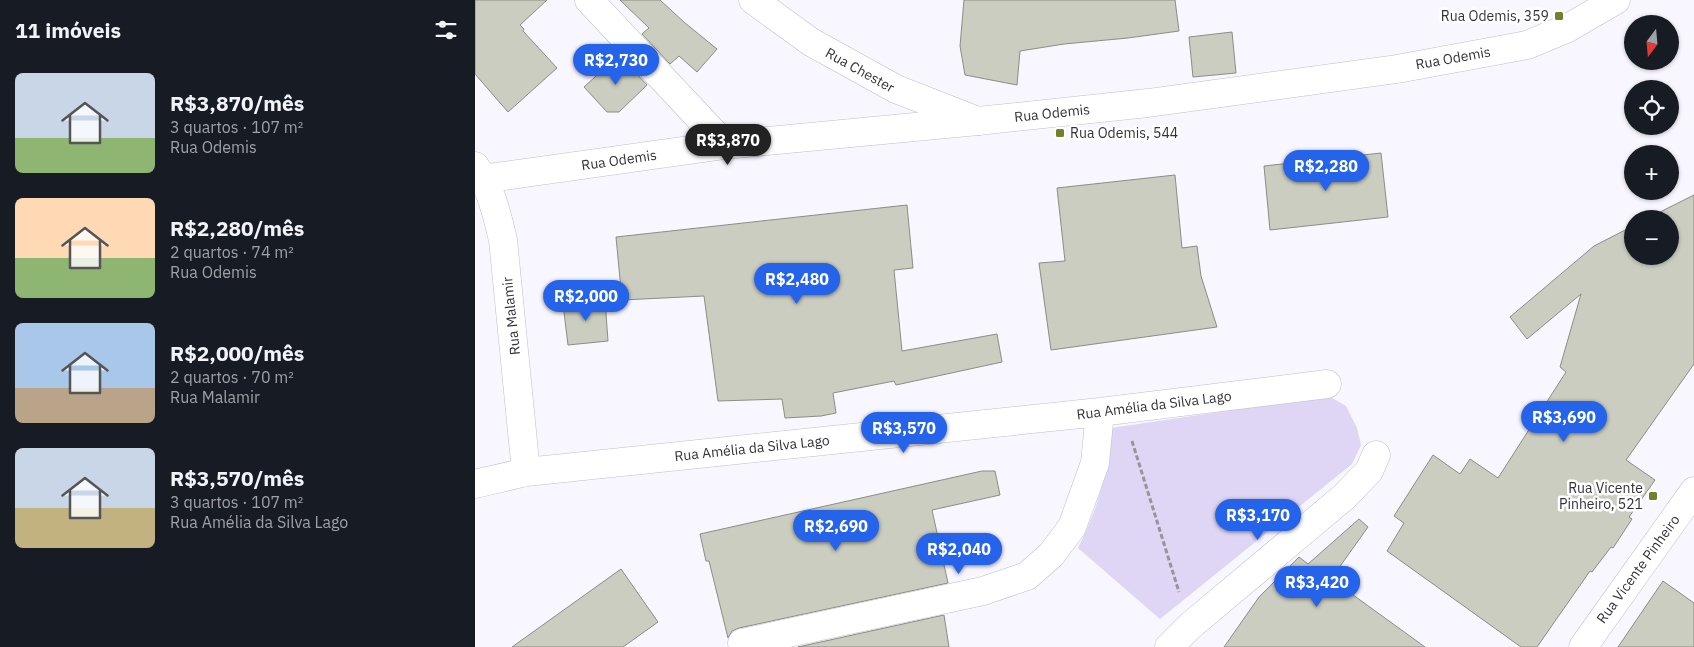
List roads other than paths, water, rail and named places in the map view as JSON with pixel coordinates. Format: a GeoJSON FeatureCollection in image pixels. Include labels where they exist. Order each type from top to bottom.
{"type":"FeatureCollection","features":[{"type":"Feature","properties":{"kind":"street"},"geometry":{"type":"LineString","coordinates":[[589,0],[725,145]]}},
{"type":"Feature","properties":{"kind":"street","name":"Rua Chester"},"geometry":{"type":"LineString","coordinates":[[753,0],[811,42],[896,89],[978,121]]}},
{"type":"Feature","properties":{"kind":"street","name":"Rua Odemis"},"geometry":{"type":"LineString","coordinates":[[478,175],[725,145],[1148,103],[1397,69],[1527,45],[1568,28],[1616,0]]}},
{"type":"Feature","properties":{"kind":"street","name":"Rua Malamir"},"geometry":{"type":"LineString","coordinates":[[478,175],[495,207],[503,240],[526,472]]}},
{"type":"Feature","properties":{"kind":"street","name":"Rua Amélia da Silva Lago"},"geometry":{"type":"LineString","coordinates":[[475,484],[526,472],[1111,410],[1327,384]]}},
{"type":"Feature","properties":{"kind":"street"},"geometry":{"type":"LineString","coordinates":[[742,643],[983,591],[1027,576],[1051,555],[1072,527],[1095,463],[1111,410]]}},
{"type":"Feature","properties":{"kind":"street"},"geometry":{"type":"LineString","coordinates":[[1169,647],[1190,626],[1345,496],[1369,471],[1376,455]]}},
{"type":"Feature","properties":{"kind":"street","name":"Rua Vicente Pinheiro"},"geometry":{"type":"LineString","coordinates":[[1583,647],[1694,491]]}},
{"type":"Feature","properties":{"kind":"place","name":"Rua Odemis, 359"},"geometry":{"type":"Point","coordinates":[1559,16]}},
{"type":"Feature","properties":{"kind":"place","name":"Rua Odemis, 544"},"geometry":{"type":"Point","coordinates":[1060,133]}},
{"type":"Feature","properties":{"kind":"place","name":"Rua Vicente Pinheiro, 521"},"geometry":{"type":"Point","coordinates":[1653,496]}}]}
